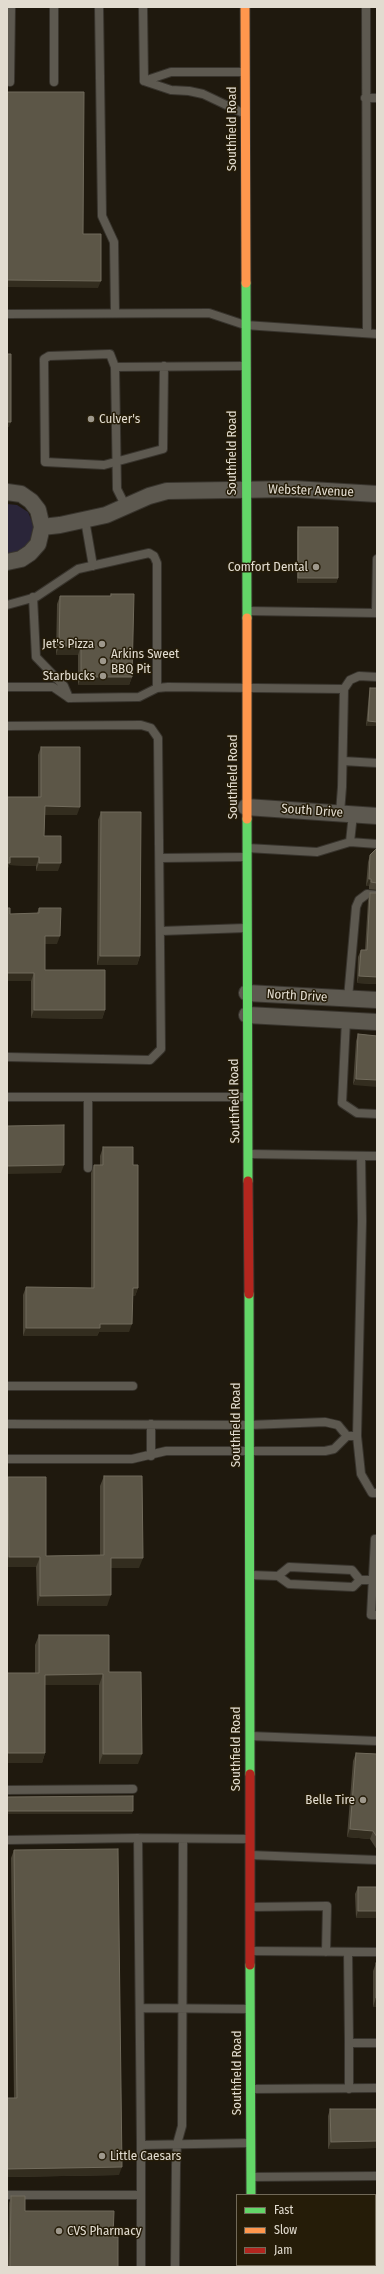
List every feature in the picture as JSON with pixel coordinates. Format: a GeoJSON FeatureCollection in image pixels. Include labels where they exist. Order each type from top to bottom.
{"type":"FeatureCollection","features":[{"type":"Feature","properties":{"kind":"main road","name":"Southfield Road"},"geometry":{"type":"LineString","coordinates":[[245,7],[245,490],[247,689],[246,853],[251,2194]]}},
{"type":"Feature","properties":{"kind":"street","name":"Webster Avenue"},"geometry":{"type":"LineString","coordinates":[[42,527],[106,515],[148,496],[167,491],[294,489],[377,494]]}},
{"type":"Feature","properties":{"kind":"street"},"geometry":{"type":"LineString","coordinates":[[7,492],[21,494],[31,501],[38,510],[42,527],[38,544],[30,553],[21,559],[7,562]]}},
{"type":"Feature","properties":{"kind":"street","name":"South Drive"},"geometry":{"type":"LineString","coordinates":[[246,807],[377,816]]}},
{"type":"Feature","properties":{"kind":"street","name":"North Drive"},"geometry":{"type":"LineString","coordinates":[[247,993],[377,1000]]}},
{"type":"Feature","properties":{"kind":"street"},"geometry":{"type":"LineString","coordinates":[[346,1020],[348,998]]}},
{"type":"Feature","properties":{"kind":"street","name":"North Drive"},"geometry":{"type":"LineString","coordinates":[[247,1015],[377,1022]]}},
{"type":"Feature","properties":{"kind":"lane"},"geometry":{"type":"LineString","coordinates":[[10,82],[11,7]]}},
{"type":"Feature","properties":{"kind":"lane"},"geometry":{"type":"LineString","coordinates":[[54,7],[54,82]]}},
{"type":"Feature","properties":{"kind":"lane"},"geometry":{"type":"LineString","coordinates":[[99,7],[102,216],[114,242],[115,313]]}},
{"type":"Feature","properties":{"kind":"lane"},"geometry":{"type":"LineString","coordinates":[[143,7],[144,81]]}},
{"type":"Feature","properties":{"kind":"lane"},"geometry":{"type":"LineString","coordinates":[[366,7],[365,98],[367,333]]}},
{"type":"Feature","properties":{"kind":"lane"},"geometry":{"type":"LineString","coordinates":[[144,81],[171,72],[244,72]]}},
{"type":"Feature","properties":{"kind":"lane"},"geometry":{"type":"LineString","coordinates":[[144,81],[171,90],[189,91],[203,94],[244,114]]}},
{"type":"Feature","properties":{"kind":"lane"},"geometry":{"type":"LineString","coordinates":[[365,98],[377,98]]}},
{"type":"Feature","properties":{"kind":"lane"},"geometry":{"type":"LineString","coordinates":[[7,314],[209,313],[245,324],[377,334]]}},
{"type":"Feature","properties":{"kind":"lane"},"geometry":{"type":"LineString","coordinates":[[126,507],[117,489],[116,464],[115,367],[110,354],[49,356],[44,359],[45,462],[104,465],[116,464],[163,449],[164,366]]}},
{"type":"Feature","properties":{"kind":"lane"},"geometry":{"type":"LineString","coordinates":[[115,367],[245,366]]}},
{"type":"Feature","properties":{"kind":"lane"},"geometry":{"type":"LineString","coordinates":[[85,520],[93,566]]}},
{"type":"Feature","properties":{"kind":"lane"},"geometry":{"type":"LineString","coordinates":[[7,605],[33,597],[78,569],[149,553],[154,556],[157,563],[157,688]]}},
{"type":"Feature","properties":{"kind":"lane"},"geometry":{"type":"LineString","coordinates":[[246,610],[376,613],[377,559]]}},
{"type":"Feature","properties":{"kind":"lane"},"geometry":{"type":"LineString","coordinates":[[33,597],[36,657],[64,686],[70,698]]}},
{"type":"Feature","properties":{"kind":"lane"},"geometry":{"type":"LineString","coordinates":[[350,842],[346,814],[343,761],[344,689],[350,680],[359,676],[377,677]]}},
{"type":"Feature","properties":{"kind":"lane"},"geometry":{"type":"LineString","coordinates":[[7,687],[53,687],[70,698],[139,698],[157,688],[344,689]]}},
{"type":"Feature","properties":{"kind":"lane"},"geometry":{"type":"LineString","coordinates":[[7,726],[141,725],[151,728],[158,738],[161,858],[161,1049],[150,1060],[7,1058]]}},
{"type":"Feature","properties":{"kind":"lane"},"geometry":{"type":"LineString","coordinates":[[343,761],[377,763]]}},
{"type":"Feature","properties":{"kind":"lane"},"geometry":{"type":"LineString","coordinates":[[161,858],[246,853],[317,852],[350,842],[377,844]]}},
{"type":"Feature","properties":{"kind":"lane"},"geometry":{"type":"LineString","coordinates":[[348,998],[356,907],[358,900],[367,894],[377,895]]}},
{"type":"Feature","properties":{"kind":"lane"},"geometry":{"type":"LineString","coordinates":[[161,931],[247,928]]}},
{"type":"Feature","properties":{"kind":"lane"},"geometry":{"type":"LineString","coordinates":[[346,1020],[342,1103],[357,1113],[377,1114]]}},
{"type":"Feature","properties":{"kind":"lane"},"geometry":{"type":"LineString","coordinates":[[7,1097],[248,1097]]}},
{"type":"Feature","properties":{"kind":"lane"},"geometry":{"type":"LineString","coordinates":[[88,1097],[88,1168]]}},
{"type":"Feature","properties":{"kind":"lane"},"geometry":{"type":"LineString","coordinates":[[248,1154],[377,1156]]}},
{"type":"Feature","properties":{"kind":"lane"},"geometry":{"type":"LineString","coordinates":[[361,1156],[362,1221],[357,1436],[361,1474],[372,1493],[377,1493]]}},
{"type":"Feature","properties":{"kind":"lane"},"geometry":{"type":"LineString","coordinates":[[7,1386],[133,1386]]}},
{"type":"Feature","properties":{"kind":"lane"},"geometry":{"type":"LineString","coordinates":[[7,1416],[7,1424],[248,1425],[326,1422],[338,1425],[347,1436]]}},
{"type":"Feature","properties":{"kind":"lane"},"geometry":{"type":"LineString","coordinates":[[151,1424],[151,1456]]}},
{"type":"Feature","properties":{"kind":"lane"},"geometry":{"type":"LineString","coordinates":[[7,1459],[132,1459],[166,1452],[326,1451],[334,1449],[347,1436],[357,1436]]}},
{"type":"Feature","properties":{"kind":"lane"},"geometry":{"type":"LineString","coordinates":[[377,1539],[374,1539],[371,1615],[377,1615]]}},
{"type":"Feature","properties":{"kind":"lane"},"geometry":{"type":"LineString","coordinates":[[278,1576],[289,1567],[352,1570],[360,1580]]}},
{"type":"Feature","properties":{"kind":"lane"},"geometry":{"type":"LineString","coordinates":[[249,1575],[278,1576],[289,1584],[353,1587],[360,1580],[372,1580]]}},
{"type":"Feature","properties":{"kind":"lane"},"geometry":{"type":"LineString","coordinates":[[249,1736],[377,1741]]}},
{"type":"Feature","properties":{"kind":"lane"},"geometry":{"type":"LineString","coordinates":[[7,1790],[133,1789]]}},
{"type":"Feature","properties":{"kind":"lane"},"geometry":{"type":"LineString","coordinates":[[7,1840],[138,1838],[250,1839]]}},
{"type":"Feature","properties":{"kind":"lane"},"geometry":{"type":"LineString","coordinates":[[138,1838],[141,2267]]}},
{"type":"Feature","properties":{"kind":"lane"},"geometry":{"type":"LineString","coordinates":[[176,2267],[177,2144],[182,2126],[183,1839]]}},
{"type":"Feature","properties":{"kind":"lane"},"geometry":{"type":"LineString","coordinates":[[250,1855],[377,1860]]}},
{"type":"Feature","properties":{"kind":"lane"},"geometry":{"type":"LineString","coordinates":[[249,1907],[327,1906],[326,1952]]}},
{"type":"Feature","properties":{"kind":"lane"},"geometry":{"type":"LineString","coordinates":[[250,1951],[377,1952]]}},
{"type":"Feature","properties":{"kind":"lane"},"geometry":{"type":"LineString","coordinates":[[348,1952],[349,2089]]}},
{"type":"Feature","properties":{"kind":"lane"},"geometry":{"type":"LineString","coordinates":[[140,2008],[250,2009]]}},
{"type":"Feature","properties":{"kind":"lane"},"geometry":{"type":"LineString","coordinates":[[349,2043],[377,2043]]}},
{"type":"Feature","properties":{"kind":"lane"},"geometry":{"type":"LineString","coordinates":[[250,2089],[377,2088]]}},
{"type":"Feature","properties":{"kind":"lane"},"geometry":{"type":"LineString","coordinates":[[141,2145],[250,2143]]}},
{"type":"Feature","properties":{"kind":"lane"},"geometry":{"type":"LineString","coordinates":[[250,2177],[377,2176]]}},
{"type":"Feature","properties":{"kind":"lane"},"geometry":{"type":"LineString","coordinates":[[7,2195],[141,2195]]}},
{"type":"Feature","properties":{"kind":"shaded area"},"geometry":{"type":"Polygon","coordinates":[[[7,504],[17,505],[28,512],[34,526],[33,539],[18,553],[7,555],[7,504]]]}},
{"type":"Feature","properties":{"kind":"building"},"geometry":{"type":"Polygon","coordinates":[[[7,92],[84,92],[83,234],[101,234],[101,281],[7,280],[7,92]]]}},
{"type":"Feature","properties":{"kind":"building"},"geometry":{"type":"Polygon","coordinates":[[[7,354],[11,354],[11,422],[7,422],[7,354]]]}},
{"type":"Feature","properties":{"kind":"building","name":"Comfort Dental"},"geometry":{"type":"Polygon","coordinates":[[[298,527],[338,527],[338,578],[298,578],[298,527]]]}},
{"type":"Feature","properties":{"kind":"building"},"geometry":{"type":"Polygon","coordinates":[[[111,594],[134,594],[132,677],[81,677],[81,646],[59,646],[60,596],[111,596],[111,594]]]}},
{"type":"Feature","properties":{"kind":"building"},"geometry":{"type":"Polygon","coordinates":[[[370,688],[377,688],[377,722],[368,721],[370,688]]]}},
{"type":"Feature","properties":{"kind":"building"},"geometry":{"type":"Polygon","coordinates":[[[41,747],[80,747],[80,807],[45,806],[44,836],[61,836],[61,863],[39,863],[39,857],[10,857],[10,863],[7,863],[7,797],[41,797],[41,747]]]}},
{"type":"Feature","properties":{"kind":"building"},"geometry":{"type":"Polygon","coordinates":[[[101,812],[141,812],[140,956],[100,956],[101,812]]]}},
{"type":"Feature","properties":{"kind":"building"},"geometry":{"type":"Polygon","coordinates":[[[377,848],[377,883],[371,882],[371,879],[369,879],[370,855],[377,848]]]}},
{"type":"Feature","properties":{"kind":"building"},"geometry":{"type":"Polygon","coordinates":[[[370,893],[377,893],[377,977],[359,976],[361,950],[367,950],[370,893]]]}},
{"type":"Feature","properties":{"kind":"building"},"geometry":{"type":"Polygon","coordinates":[[[7,908],[10,908],[10,914],[39,913],[39,908],[61,908],[60,936],[45,936],[45,970],[105,970],[105,1010],[34,1010],[34,973],[7,973],[7,908]]]}},
{"type":"Feature","properties":{"kind":"building"},"geometry":{"type":"Polygon","coordinates":[[[358,1034],[377,1036],[377,1080],[356,1079],[358,1034]]]}},
{"type":"Feature","properties":{"kind":"building"},"geometry":{"type":"Polygon","coordinates":[[[64,1125],[64,1165],[7,1166],[7,1126],[64,1125]]]}},
{"type":"Feature","properties":{"kind":"building"},"geometry":{"type":"Polygon","coordinates":[[[103,1147],[133,1147],[133,1165],[138,1165],[138,1288],[133,1288],[132,1324],[100,1324],[100,1328],[26,1328],[26,1287],[94,1288],[94,1165],[103,1165],[103,1147]]]}},
{"type":"Feature","properties":{"kind":"building"},"geometry":{"type":"Polygon","coordinates":[[[104,1476],[142,1476],[143,1558],[111,1558],[111,1595],[40,1596],[40,1557],[9,1557],[8,1477],[46,1477],[46,1556],[104,1555],[104,1476]]]}},
{"type":"Feature","properties":{"kind":"building"},"geometry":{"type":"Polygon","coordinates":[[[39,1635],[109,1635],[109,1672],[141,1672],[142,1754],[103,1754],[103,1674],[45,1675],[45,1753],[8,1753],[7,1673],[39,1673],[39,1635]]]}},
{"type":"Feature","properties":{"kind":"building","name":"Belle Tire"},"geometry":{"type":"Polygon","coordinates":[[[356,1753],[377,1754],[377,1837],[373,1831],[350,1829],[356,1753]]]}},
{"type":"Feature","properties":{"kind":"building"},"geometry":{"type":"Polygon","coordinates":[[[133,1796],[133,1811],[7,1811],[7,1797],[133,1796]]]}},
{"type":"Feature","properties":{"kind":"building"},"geometry":{"type":"Polygon","coordinates":[[[118,1849],[122,2167],[7,2169],[7,2098],[17,2098],[14,1850],[118,1849]]]}},
{"type":"Feature","properties":{"kind":"building"},"geometry":{"type":"Polygon","coordinates":[[[358,1887],[377,1887],[377,1911],[358,1911],[358,1887]]]}},
{"type":"Feature","properties":{"kind":"building"},"geometry":{"type":"Polygon","coordinates":[[[377,1963],[377,1998],[376,1998],[377,1963]]]}},
{"type":"Feature","properties":{"kind":"building"},"geometry":{"type":"Polygon","coordinates":[[[330,2109],[377,2109],[377,2141],[331,2142],[330,2109]]]}},
{"type":"Feature","properties":{"kind":"building","name":"CVS Pharmacy"},"geometry":{"type":"Polygon","coordinates":[[[11,2196],[25,2196],[25,2211],[114,2211],[113,2237],[118,2237],[118,2267],[10,2267],[11,2196]]]}},
{"type":"Feature","properties":{"kind":"building"},"geometry":{"type":"Polygon","coordinates":[[[376,2206],[377,2206],[376,2239],[376,2206]]]}},
{"type":"Feature","properties":{"kind":"traffic: fast"},"geometry":{"type":"LineString","coordinates":[[246,283],[247,618]]}},
{"type":"Feature","properties":{"kind":"traffic: fast"},"geometry":{"type":"LineString","coordinates":[[247,819],[248,1181]]}},
{"type":"Feature","properties":{"kind":"traffic: fast"},"geometry":{"type":"LineString","coordinates":[[249,1294],[250,1774]]}},
{"type":"Feature","properties":{"kind":"traffic: fast"},"geometry":{"type":"LineString","coordinates":[[250,1965],[251,2194]]}},
{"type":"Feature","properties":{"kind":"traffic: slow"},"geometry":{"type":"LineString","coordinates":[[245,7],[246,283]]}},
{"type":"Feature","properties":{"kind":"traffic: slow"},"geometry":{"type":"LineString","coordinates":[[247,618],[247,819]]}},
{"type":"Feature","properties":{"kind":"traffic: jam"},"geometry":{"type":"LineString","coordinates":[[248,1181],[249,1294]]}},
{"type":"Feature","properties":{"kind":"traffic: jam"},"geometry":{"type":"LineString","coordinates":[[250,1774],[250,1965]]}},
{"type":"Feature","properties":{"kind":"place","name":"Culver's"},"geometry":{"type":"Point","coordinates":[91,419]}},
{"type":"Feature","properties":{"kind":"place","name":"Comfort Dental"},"geometry":{"type":"Point","coordinates":[316,567]}},
{"type":"Feature","properties":{"kind":"place","name":"Jet's Pizza"},"geometry":{"type":"Point","coordinates":[102,644]}},
{"type":"Feature","properties":{"kind":"place","name":"Arkins Sweet BBQ Pit"},"geometry":{"type":"Point","coordinates":[103,661]}},
{"type":"Feature","properties":{"kind":"place","name":"Starbucks"},"geometry":{"type":"Point","coordinates":[103,676]}},
{"type":"Feature","properties":{"kind":"place","name":"Belle Tire"},"geometry":{"type":"Point","coordinates":[363,1800]}},
{"type":"Feature","properties":{"kind":"place","name":"Little Caesars"},"geometry":{"type":"Point","coordinates":[102,2156]}},
{"type":"Feature","properties":{"kind":"place","name":"CVS Pharmacy"},"geometry":{"type":"Point","coordinates":[59,2231]}}]}
